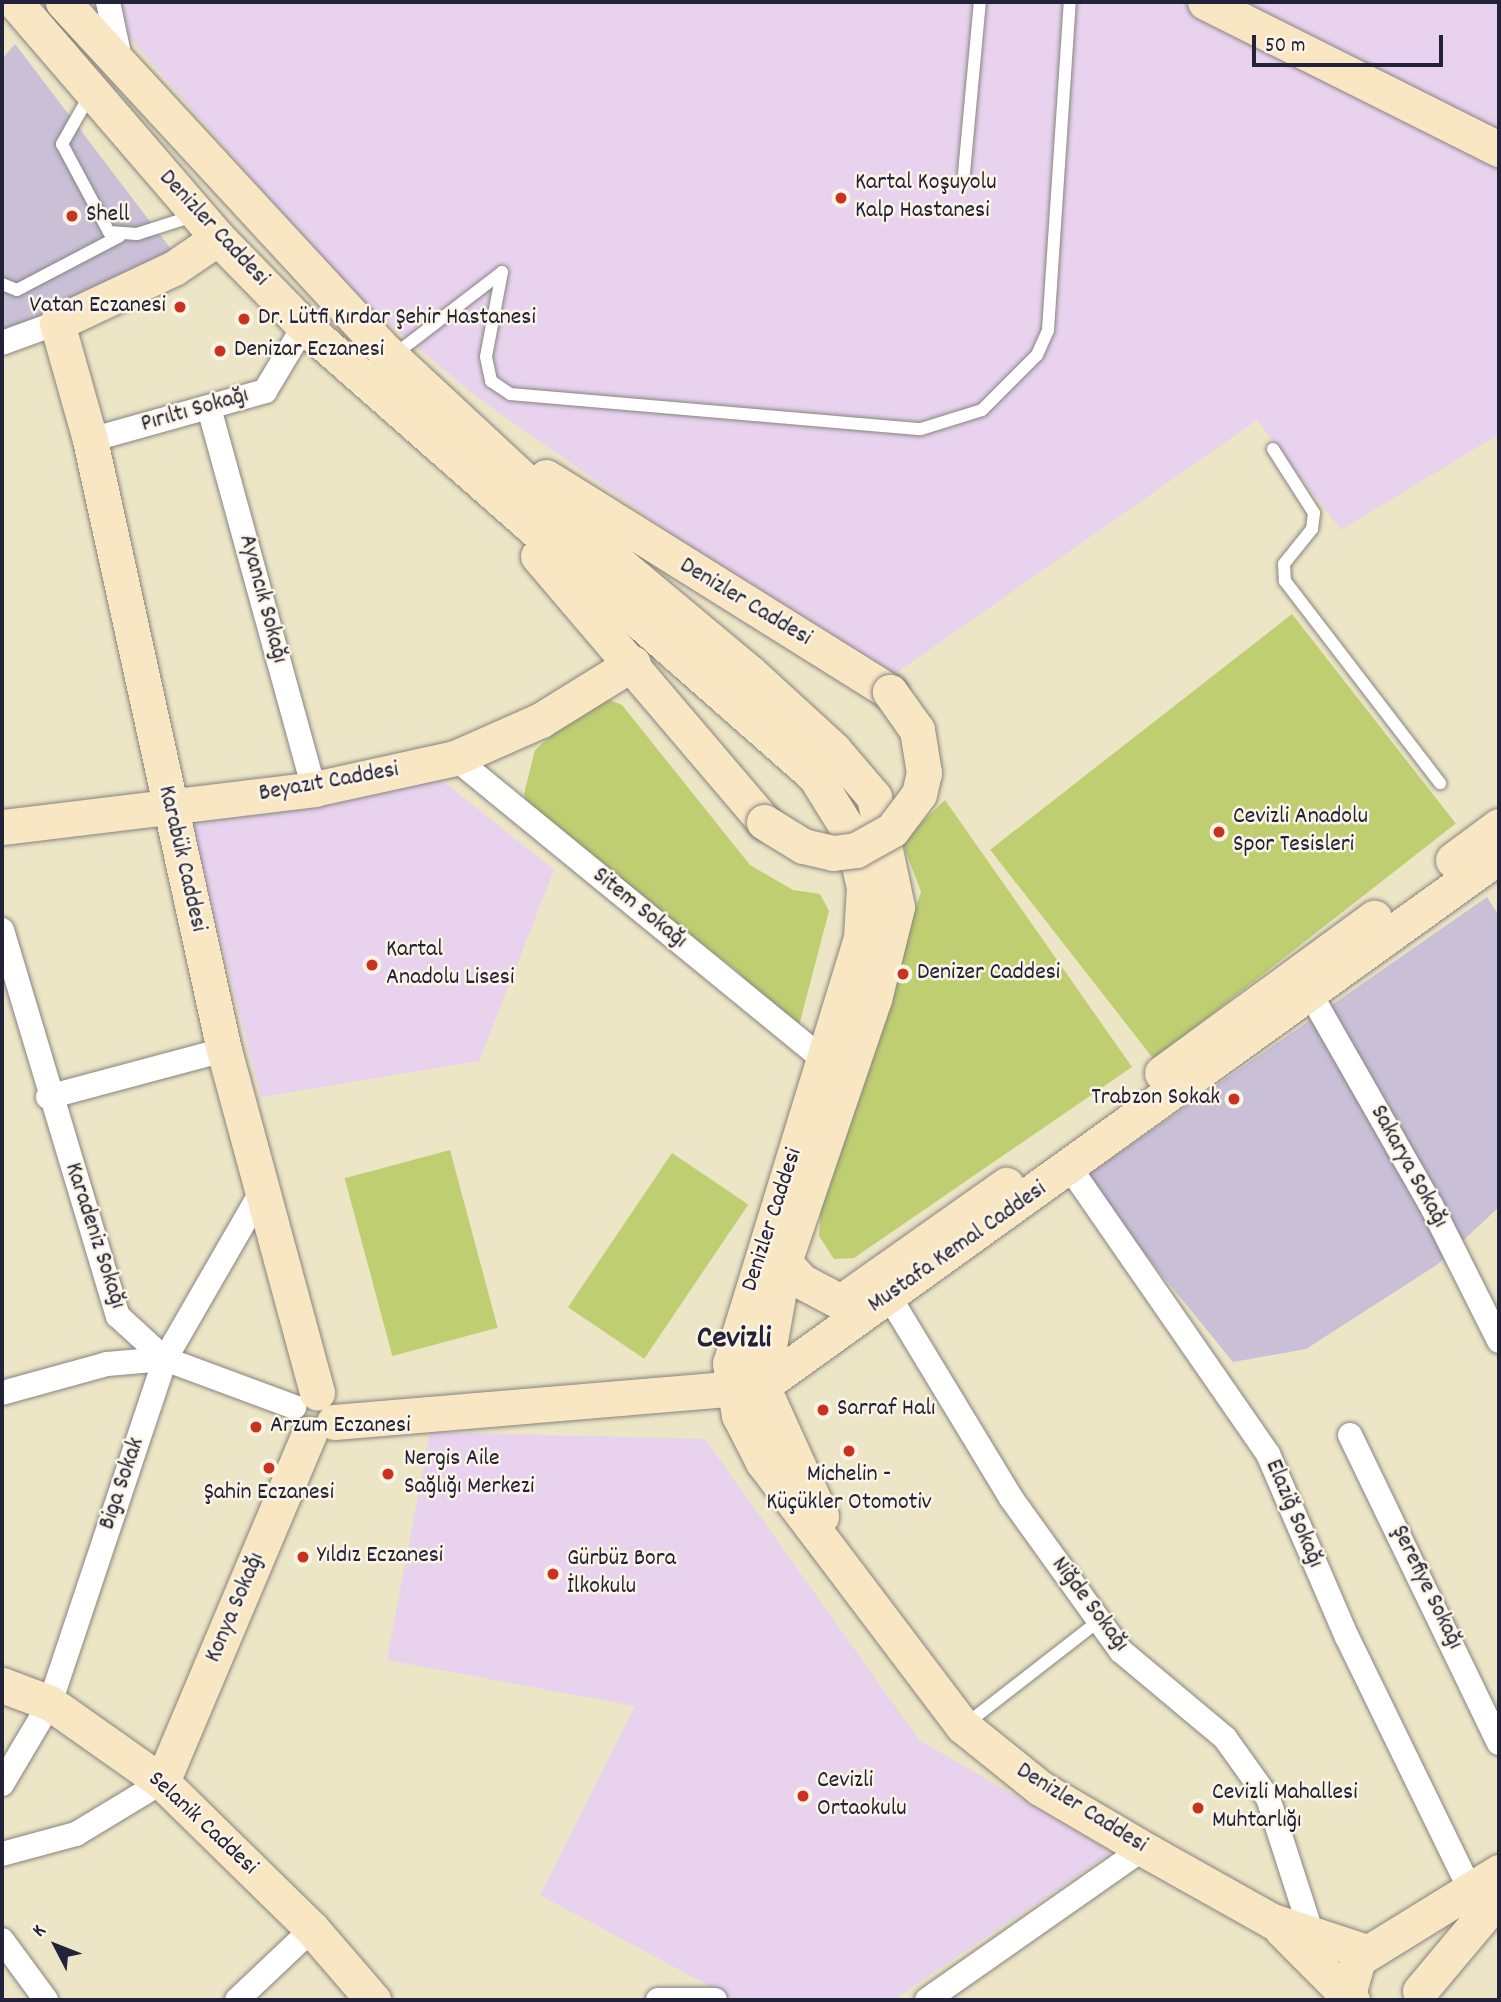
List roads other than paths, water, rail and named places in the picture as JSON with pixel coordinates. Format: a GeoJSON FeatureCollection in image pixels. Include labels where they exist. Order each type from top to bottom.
{"type":"FeatureCollection","features":[{"type":"Feature","properties":{"kind":"street","name":"Denizler Caddesi"},"geometry":{"type":"LineString","coordinates":[[15,2],[208,226],[304,326],[805,766],[834,803],[861,864],[866,909],[824,1060],[747,1372],[842,1564],[963,1726],[1040,1788],[1272,1921],[1312,1934],[1409,1957],[1418,1995]]}},
{"type":"Feature","properties":{"kind":"street","name":"Denizler Caddesi"},"geometry":{"type":"LineString","coordinates":[[63,2],[123,71],[391,357],[462,424],[749,672],[834,750],[874,797],[897,906],[874,999],[747,1372]]}},
{"type":"Feature","properties":{"kind":"street"},"geometry":{"type":"LineString","coordinates":[[108,2],[123,71]]}},
{"type":"Feature","properties":{"kind":"street"},"geometry":{"type":"LineString","coordinates":[[1205,2],[1499,149]]}},
{"type":"Feature","properties":{"kind":"street"},"geometry":{"type":"LineString","coordinates":[[1258,2],[1499,124]]}},
{"type":"Feature","properties":{"kind":"street"},"geometry":{"type":"LineString","coordinates":[[2,343],[57,323],[174,268],[208,226]]}},
{"type":"Feature","properties":{"kind":"street","name":"Karabük Caddesi"},"geometry":{"type":"LineString","coordinates":[[57,323],[90,440],[224,1050],[262,1191],[314,1414]]}},
{"type":"Feature","properties":{"kind":"street","name":"Pırıltı Sokağı"},"geometry":{"type":"LineString","coordinates":[[90,440],[265,391],[304,326]]}},
{"type":"Feature","properties":{"kind":"street","name":"Ayancık Sokağı"},"geometry":{"type":"LineString","coordinates":[[209,408],[314,789]]}},
{"type":"Feature","properties":{"kind":"street","name":"Denizler Caddesi"},"geometry":{"type":"LineString","coordinates":[[430,437],[633,663],[764,822],[803,846],[833,853],[856,850],[892,830],[919,794],[924,773],[917,730],[890,692],[462,424]]}},
{"type":"Feature","properties":{"kind":"street","name":"Beyazıt Caddesi"},"geometry":{"type":"LineString","coordinates":[[2,827],[314,789],[455,758],[541,720],[633,663]]}},
{"type":"Feature","properties":{"kind":"street","name":"Sitem Sokağı"},"geometry":{"type":"LineString","coordinates":[[455,758],[824,1060]]}},
{"type":"Feature","properties":{"kind":"street","name":"Mustafa Kemal Caddesi"},"geometry":{"type":"LineString","coordinates":[[747,1372],[841,1302],[1492,854]]}},
{"type":"Feature","properties":{"kind":"street","name":"Karadeniz Sokağı"},"geometry":{"type":"LineString","coordinates":[[2,930],[48,1097],[118,1316],[165,1359]]}},
{"type":"Feature","properties":{"kind":"street","name":"Mustafa Kemal Caddesi"},"geometry":{"type":"LineString","coordinates":[[747,1372],[890,1298],[1070,1168],[1304,985]]}},
{"type":"Feature","properties":{"kind":"street","name":"Sakarya Sokağı"},"geometry":{"type":"LineString","coordinates":[[1304,985],[1431,1205],[1499,1342]]}},
{"type":"Feature","properties":{"kind":"street"},"geometry":{"type":"LineString","coordinates":[[48,1097],[224,1050]]}},
{"type":"Feature","properties":{"kind":"street","name":"Elaziğ Sokağı"},"geometry":{"type":"LineString","coordinates":[[1070,1168],[1268,1454],[1347,1637],[1489,1885]]}},
{"type":"Feature","properties":{"kind":"street","name":"Biga Sokak"},"geometry":{"type":"LineString","coordinates":[[2,1784],[50,1703],[165,1359],[262,1191]]}},
{"type":"Feature","properties":{"kind":"street"},"geometry":{"type":"LineString","coordinates":[[784,1262],[801,1281],[841,1302]]}},
{"type":"Feature","properties":{"kind":"street","name":"Niğde Sokağı"},"geometry":{"type":"LineString","coordinates":[[890,1298],[1011,1498],[1121,1651],[1225,1738],[1268,1798],[1312,1934]]}},
{"type":"Feature","properties":{"kind":"street"},"geometry":{"type":"LineString","coordinates":[[2,1393],[107,1364],[165,1359],[314,1414],[655,1399],[747,1372]]}},
{"type":"Feature","properties":{"kind":"street","name":"Konya Sokağı"},"geometry":{"type":"LineString","coordinates":[[162,1782],[314,1414]]}},
{"type":"Feature","properties":{"kind":"street","name":"Şerefiye Sokağı"},"geometry":{"type":"LineString","coordinates":[[1350,1435],[1499,1742]]}},
{"type":"Feature","properties":{"kind":"street","name":"Selanik Caddesi"},"geometry":{"type":"LineString","coordinates":[[2,1685],[50,1703],[162,1782],[312,1929],[373,2000]]}},
{"type":"Feature","properties":{"kind":"street"},"geometry":{"type":"LineString","coordinates":[[2,1854],[76,1834],[162,1782]]}},
{"type":"Feature","properties":{"kind":"street"},"geometry":{"type":"LineString","coordinates":[[934,1998],[1143,1849]]}},
{"type":"Feature","properties":{"kind":"street"},"geometry":{"type":"LineString","coordinates":[[1351,1996],[1352,1969],[1377,1950],[1489,1885]]}},
{"type":"Feature","properties":{"kind":"street"},"geometry":{"type":"LineString","coordinates":[[1418,1995],[1489,1885]]}},
{"type":"Feature","properties":{"kind":"street","name":"Denizler Caddesi"},"geometry":{"type":"LineString","coordinates":[[1272,1921],[1351,1996]]}},
{"type":"Feature","properties":{"kind":"street"},"geometry":{"type":"LineString","coordinates":[[237,2000],[312,1929]]}},
{"type":"Feature","properties":{"kind":"street"},"geometry":{"type":"LineString","coordinates":[[2,1940],[46,2000]]}},
{"type":"Feature","properties":{"kind":"street"},"geometry":{"type":"LineString","coordinates":[[658,2000],[715,2000]]}},
{"type":"Feature","properties":{"kind":"lane"},"geometry":{"type":"LineString","coordinates":[[964,173],[980,2]]}},
{"type":"Feature","properties":{"kind":"lane"},"geometry":{"type":"LineString","coordinates":[[391,357],[502,272],[486,357],[491,381],[510,394],[921,429],[982,410],[1037,355],[1048,330],[1070,2]]}},
{"type":"Feature","properties":{"kind":"lane"},"geometry":{"type":"LineString","coordinates":[[92,93],[62,144],[109,232],[120,236]]}},
{"type":"Feature","properties":{"kind":"lane"},"geometry":{"type":"LineString","coordinates":[[2,284],[17,290],[120,236],[208,226]]}},
{"type":"Feature","properties":{"kind":"lane"},"geometry":{"type":"LineString","coordinates":[[1273,449],[1314,513],[1312,528],[1284,564],[1285,581],[1440,783]]}},
{"type":"Feature","properties":{"kind":"lane"},"geometry":{"type":"LineString","coordinates":[[963,1726],[1099,1621]]}},
{"type":"Feature","properties":{"kind":"place","name":"Kartal Koşuyolu Kalp Hastanesi"},"geometry":{"type":"Point","coordinates":[841,198]}},
{"type":"Feature","properties":{"kind":"place","name":"Shell"},"geometry":{"type":"Point","coordinates":[72,216]}},
{"type":"Feature","properties":{"kind":"place","name":"Vatan Eczanesi"},"geometry":{"type":"Point","coordinates":[180,307]}},
{"type":"Feature","properties":{"kind":"place","name":"Dr. Lütfi Kırdar Şehir Hastanesi"},"geometry":{"type":"Point","coordinates":[244,319]}},
{"type":"Feature","properties":{"kind":"place","name":"Denizar Eczanesi"},"geometry":{"type":"Point","coordinates":[220,351]}},
{"type":"Feature","properties":{"kind":"place","name":"Cevizli Anadolu Spor Tesisleri"},"geometry":{"type":"Point","coordinates":[1219,832]}},
{"type":"Feature","properties":{"kind":"place","name":"Kartal Anadolu Lisesi"},"geometry":{"type":"Point","coordinates":[372,965]}},
{"type":"Feature","properties":{"kind":"place","name":"Denizer Caddesi"},"geometry":{"type":"Point","coordinates":[903,974]}},
{"type":"Feature","properties":{"kind":"place","name":"Trabzon Sokak"},"geometry":{"type":"Point","coordinates":[1234,1099]}},
{"type":"Feature","properties":{"kind":"place","name":"Sarraf Halı"},"geometry":{"type":"Point","coordinates":[823,1410]}},
{"type":"Feature","properties":{"kind":"place","name":"Arzum Eczanesi"},"geometry":{"type":"Point","coordinates":[256,1427]}},
{"type":"Feature","properties":{"kind":"place","name":"Michelin - Küçükler Otomotiv"},"geometry":{"type":"Point","coordinates":[849,1451]}},
{"type":"Feature","properties":{"kind":"place","name":"Şahin Eczanesi"},"geometry":{"type":"Point","coordinates":[269,1468]}},
{"type":"Feature","properties":{"kind":"place","name":"Nergis Aile Sağlığı Merkezi"},"geometry":{"type":"Point","coordinates":[388,1474]}},
{"type":"Feature","properties":{"kind":"place","name":"Yıldız Eczanesi"},"geometry":{"type":"Point","coordinates":[303,1557]}},
{"type":"Feature","properties":{"kind":"place","name":"Gürbüz Bora İlkokulu"},"geometry":{"type":"Point","coordinates":[553,1574]}},
{"type":"Feature","properties":{"kind":"place","name":"Cevizli Ortaokulu"},"geometry":{"type":"Point","coordinates":[803,1796]}},
{"type":"Feature","properties":{"kind":"place","name":"Cevizli Mahallesi Muhtarlığı"},"geometry":{"type":"Point","coordinates":[1198,1808]}},
{"type":"Feature","properties":{"kind":"district","name":"Cevizli"},"geometry":{"type":"Point","coordinates":[734,1340]}}]}
